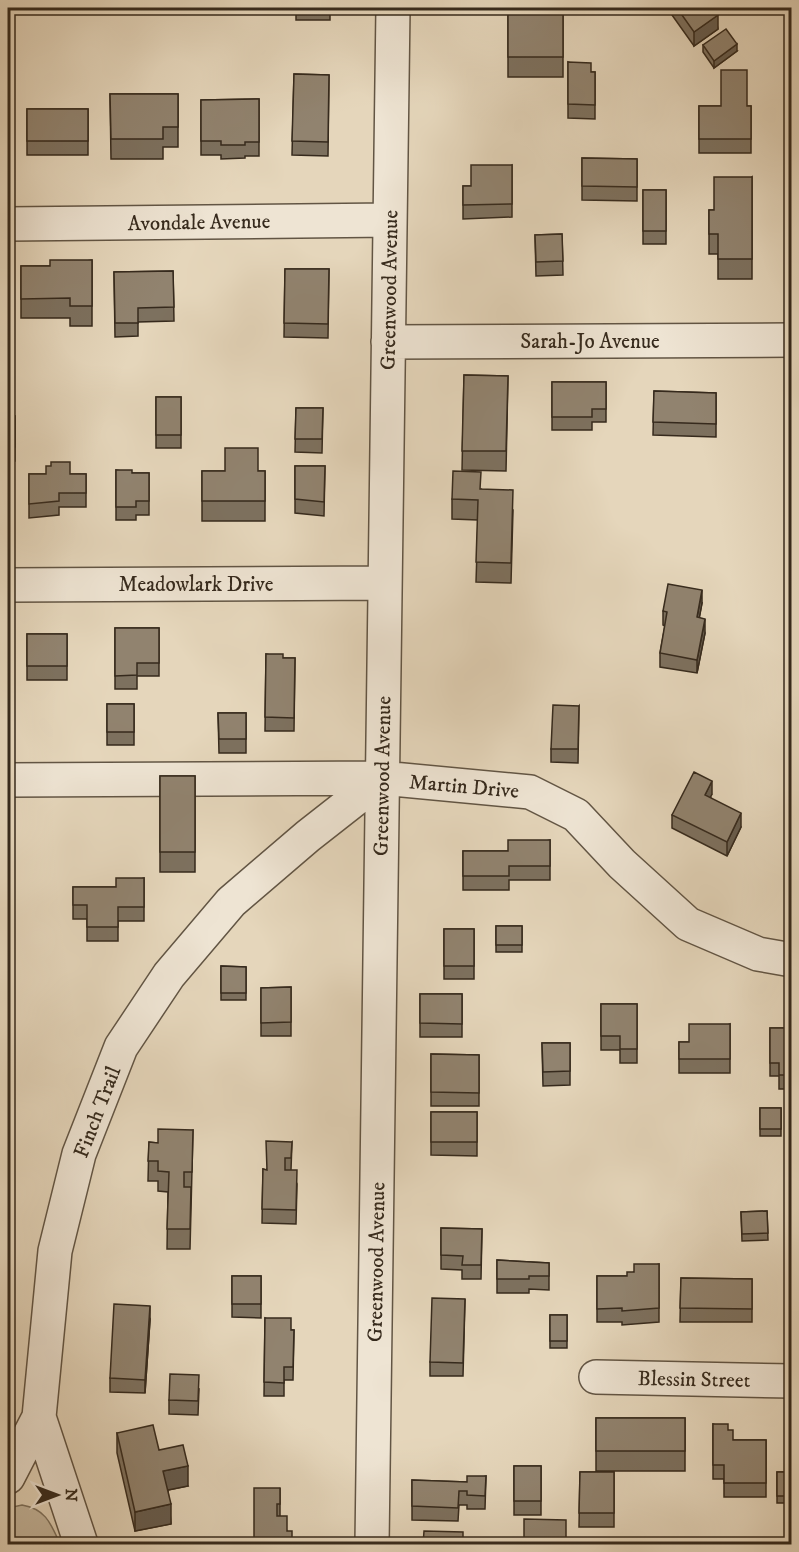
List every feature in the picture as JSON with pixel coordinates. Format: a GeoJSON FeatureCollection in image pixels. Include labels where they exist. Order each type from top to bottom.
{"type":"FeatureCollection","features":[{"type":"Feature","properties":{"kind":"street","name":"Greenwood Avenue"},"geometry":{"type":"LineString","coordinates":[[372,1545],[393,8]]}},
{"type":"Feature","properties":{"kind":"street","name":"Avondale Avenue"},"geometry":{"type":"LineString","coordinates":[[8,224],[390,220]]}},
{"type":"Feature","properties":{"kind":"street","name":"Sarah-Jo Avenue"},"geometry":{"type":"LineString","coordinates":[[388,342],[792,340]]}},
{"type":"Feature","properties":{"kind":"street","name":"Meadowlark Drive"},"geometry":{"type":"LineString","coordinates":[[8,585],[385,584]]}},
{"type":"Feature","properties":{"kind":"street","name":"Martin Drive"},"geometry":{"type":"LineString","coordinates":[[8,780],[382,778],[530,792],[576,815],[622,864],[688,924],[758,954],[792,960]]}},
{"type":"Feature","properties":{"kind":"street","name":"Finch Trail"},"geometry":{"type":"LineString","coordinates":[[81,1545],[39,1417],[55,1251],[79,1154],[121,1047],[169,975],[231,903],[308,836],[382,778]]}},
{"type":"Feature","properties":{"kind":"street","name":"Blessin Street"},"geometry":{"type":"LineString","coordinates":[[596,1377],[792,1381]]}},
{"type":"Feature","properties":{"kind":"street"},"geometry":{"type":"LineString","coordinates":[[8,1477],[39,1417]]}},
{"type":"Feature","properties":{"kind":"shaded area"},"geometry":{"type":"Polygon","coordinates":[[[22,1505],[37,1510],[47,1518],[60,1544],[8,1544],[8,1508],[22,1505]]]}},
{"type":"Feature","properties":{"kind":"building"},"geometry":{"type":"Polygon","coordinates":[[[508,8],[563,8],[563,57],[508,57],[508,8]]]}},
{"type":"Feature","properties":{"kind":"building"},"geometry":{"type":"Polygon","coordinates":[[[677,8],[713,8],[718,15],[694,32],[677,8]]]}},
{"type":"Feature","properties":{"kind":"building"},"geometry":{"type":"Polygon","coordinates":[[[726,29],[737,44],[714,61],[703,45],[726,29]]]}},
{"type":"Feature","properties":{"kind":"building"},"geometry":{"type":"Polygon","coordinates":[[[568,62],[591,63],[591,72],[595,72],[595,105],[568,104],[568,62]]]}},
{"type":"Feature","properties":{"kind":"building"},"geometry":{"type":"Polygon","coordinates":[[[721,70],[747,70],[747,106],[751,106],[751,139],[699,139],[699,106],[721,106],[721,70]]]}},
{"type":"Feature","properties":{"kind":"building"},"geometry":{"type":"Polygon","coordinates":[[[294,74],[329,75],[328,142],[292,141],[294,74]]]}},
{"type":"Feature","properties":{"kind":"building"},"geometry":{"type":"Polygon","coordinates":[[[110,94],[178,94],[178,127],[163,127],[163,139],[111,139],[110,94]]]}},
{"type":"Feature","properties":{"kind":"building"},"geometry":{"type":"Polygon","coordinates":[[[259,99],[259,142],[245,142],[245,145],[221,145],[221,141],[201,141],[201,100],[259,99]]]}},
{"type":"Feature","properties":{"kind":"building"},"geometry":{"type":"Polygon","coordinates":[[[27,109],[88,109],[88,141],[27,141],[27,109]]]}},
{"type":"Feature","properties":{"kind":"building"},"geometry":{"type":"Polygon","coordinates":[[[582,158],[637,159],[637,187],[582,186],[582,158]]]}},
{"type":"Feature","properties":{"kind":"building"},"geometry":{"type":"Polygon","coordinates":[[[471,165],[512,165],[512,204],[463,205],[463,186],[471,186],[471,165]]]}},
{"type":"Feature","properties":{"kind":"building"},"geometry":{"type":"Polygon","coordinates":[[[714,177],[752,177],[752,259],[718,259],[718,234],[709,234],[709,210],[714,210],[714,177]]]}},
{"type":"Feature","properties":{"kind":"building"},"geometry":{"type":"Polygon","coordinates":[[[643,190],[666,190],[666,231],[643,231],[643,190]]]}},
{"type":"Feature","properties":{"kind":"building"},"geometry":{"type":"Polygon","coordinates":[[[562,234],[563,261],[536,262],[535,235],[562,234]]]}},
{"type":"Feature","properties":{"kind":"building"},"geometry":{"type":"Polygon","coordinates":[[[50,260],[92,260],[92,306],[70,306],[70,298],[21,299],[21,266],[50,266],[50,260]]]}},
{"type":"Feature","properties":{"kind":"building"},"geometry":{"type":"Polygon","coordinates":[[[285,269],[329,269],[328,324],[284,323],[285,269]]]}},
{"type":"Feature","properties":{"kind":"building"},"geometry":{"type":"Polygon","coordinates":[[[173,271],[174,307],[138,308],[138,323],[115,323],[114,272],[173,271]]]}},
{"type":"Feature","properties":{"kind":"building"},"geometry":{"type":"Polygon","coordinates":[[[464,375],[508,376],[506,451],[462,451],[464,375]]]}},
{"type":"Feature","properties":{"kind":"building"},"geometry":{"type":"Polygon","coordinates":[[[552,382],[606,382],[606,409],[592,409],[592,417],[552,417],[552,382]]]}},
{"type":"Feature","properties":{"kind":"building"},"geometry":{"type":"Polygon","coordinates":[[[654,391],[716,393],[716,424],[653,422],[654,391]]]}},
{"type":"Feature","properties":{"kind":"building"},"geometry":{"type":"Polygon","coordinates":[[[156,397],[181,397],[181,435],[156,435],[156,397]]]}},
{"type":"Feature","properties":{"kind":"building"},"geometry":{"type":"Polygon","coordinates":[[[296,408],[323,408],[322,439],[295,439],[296,408]]]}},
{"type":"Feature","properties":{"kind":"building"},"geometry":{"type":"Polygon","coordinates":[[[8,416],[15,416],[15,447],[8,447],[8,416]]]}},
{"type":"Feature","properties":{"kind":"building"},"geometry":{"type":"Polygon","coordinates":[[[225,448],[258,448],[258,471],[265,471],[265,501],[202,501],[202,471],[225,471],[225,448]]]}},
{"type":"Feature","properties":{"kind":"building"},"geometry":{"type":"Polygon","coordinates":[[[51,462],[70,462],[70,474],[86,474],[86,493],[59,493],[59,501],[29,504],[29,474],[46,474],[46,466],[51,466],[51,462]]]}},
{"type":"Feature","properties":{"kind":"building"},"geometry":{"type":"Polygon","coordinates":[[[295,466],[325,466],[324,502],[295,499],[295,466]]]}},
{"type":"Feature","properties":{"kind":"building"},"geometry":{"type":"Polygon","coordinates":[[[116,470],[149,473],[149,501],[136,501],[136,507],[116,507],[116,470]]]}},
{"type":"Feature","properties":{"kind":"building"},"geometry":{"type":"Polygon","coordinates":[[[453,471],[481,472],[480,489],[513,490],[511,563],[476,562],[478,500],[452,499],[453,471]]]}},
{"type":"Feature","properties":{"kind":"building"},"geometry":{"type":"Polygon","coordinates":[[[668,584],[702,590],[697,617],[705,619],[697,660],[660,653],[667,612],[663,611],[668,584]]]}},
{"type":"Feature","properties":{"kind":"building"},"geometry":{"type":"Polygon","coordinates":[[[115,628],[159,628],[159,663],[137,663],[137,675],[115,676],[115,628]]]}},
{"type":"Feature","properties":{"kind":"building"},"geometry":{"type":"Polygon","coordinates":[[[27,634],[67,634],[67,666],[27,666],[27,634]]]}},
{"type":"Feature","properties":{"kind":"building"},"geometry":{"type":"Polygon","coordinates":[[[8,643],[11,643],[11,666],[8,666],[8,643]]]}},
{"type":"Feature","properties":{"kind":"building"},"geometry":{"type":"Polygon","coordinates":[[[266,654],[283,654],[283,658],[295,658],[294,718],[265,717],[266,654]]]}},
{"type":"Feature","properties":{"kind":"building"},"geometry":{"type":"Polygon","coordinates":[[[107,704],[134,704],[134,732],[107,732],[107,704]]]}},
{"type":"Feature","properties":{"kind":"building"},"geometry":{"type":"Polygon","coordinates":[[[553,705],[579,706],[578,749],[551,749],[553,705]]]}},
{"type":"Feature","properties":{"kind":"building"},"geometry":{"type":"Polygon","coordinates":[[[218,713],[246,713],[246,739],[219,739],[218,713]]]}},
{"type":"Feature","properties":{"kind":"building"},"geometry":{"type":"Polygon","coordinates":[[[694,772],[712,781],[705,795],[741,813],[727,842],[672,815],[694,772]]]}},
{"type":"Feature","properties":{"kind":"building"},"geometry":{"type":"Polygon","coordinates":[[[160,776],[195,776],[195,852],[160,852],[160,776]]]}},
{"type":"Feature","properties":{"kind":"building"},"geometry":{"type":"Polygon","coordinates":[[[8,804],[12,804],[12,838],[8,838],[8,804]]]}},
{"type":"Feature","properties":{"kind":"building"},"geometry":{"type":"Polygon","coordinates":[[[508,840],[550,840],[550,866],[509,866],[509,876],[463,876],[463,851],[508,851],[508,840]]]}},
{"type":"Feature","properties":{"kind":"building"},"geometry":{"type":"Polygon","coordinates":[[[116,878],[144,878],[144,907],[118,907],[118,927],[87,927],[87,905],[73,905],[73,887],[116,887],[116,878]]]}},
{"type":"Feature","properties":{"kind":"building"},"geometry":{"type":"Polygon","coordinates":[[[496,926],[522,926],[522,945],[496,945],[496,926]]]}},
{"type":"Feature","properties":{"kind":"building"},"geometry":{"type":"Polygon","coordinates":[[[444,929],[474,929],[474,966],[444,966],[444,929]]]}},
{"type":"Feature","properties":{"kind":"building"},"geometry":{"type":"Polygon","coordinates":[[[221,966],[246,967],[246,993],[221,993],[221,966]]]}},
{"type":"Feature","properties":{"kind":"building"},"geometry":{"type":"Polygon","coordinates":[[[291,987],[291,1022],[261,1023],[261,988],[291,987]]]}},
{"type":"Feature","properties":{"kind":"building"},"geometry":{"type":"Polygon","coordinates":[[[8,994],[13,994],[13,1053],[8,1053],[8,994]]]}},
{"type":"Feature","properties":{"kind":"building"},"geometry":{"type":"Polygon","coordinates":[[[420,994],[462,994],[462,1024],[420,1023],[420,994]]]}},
{"type":"Feature","properties":{"kind":"building"},"geometry":{"type":"Polygon","coordinates":[[[601,1004],[637,1004],[637,1049],[620,1049],[620,1036],[601,1036],[601,1004]]]}},
{"type":"Feature","properties":{"kind":"building"},"geometry":{"type":"Polygon","coordinates":[[[689,1024],[730,1024],[730,1059],[679,1059],[679,1042],[689,1042],[689,1024]]]}},
{"type":"Feature","properties":{"kind":"building"},"geometry":{"type":"Polygon","coordinates":[[[785,1025],[792,1025],[792,1075],[779,1075],[779,1063],[770,1063],[770,1028],[785,1028],[785,1025]]]}},
{"type":"Feature","properties":{"kind":"building"},"geometry":{"type":"Polygon","coordinates":[[[542,1043],[570,1043],[570,1071],[543,1072],[542,1043]]]}},
{"type":"Feature","properties":{"kind":"building"},"geometry":{"type":"Polygon","coordinates":[[[431,1054],[479,1055],[479,1093],[431,1092],[431,1054]]]}},
{"type":"Feature","properties":{"kind":"building"},"geometry":{"type":"Polygon","coordinates":[[[760,1108],[781,1108],[781,1129],[760,1129],[760,1108]]]}},
{"type":"Feature","properties":{"kind":"building"},"geometry":{"type":"Polygon","coordinates":[[[431,1112],[477,1112],[477,1142],[431,1142],[431,1112]]]}},
{"type":"Feature","properties":{"kind":"building"},"geometry":{"type":"Polygon","coordinates":[[[158,1129],[193,1130],[192,1172],[184,1172],[184,1187],[191,1187],[190,1229],[167,1229],[169,1172],[158,1171],[158,1161],[148,1161],[149,1142],[158,1143],[158,1129]]]}},
{"type":"Feature","properties":{"kind":"building"},"geometry":{"type":"Polygon","coordinates":[[[266,1141],[292,1142],[291,1158],[285,1158],[285,1170],[297,1170],[296,1210],[262,1209],[263,1169],[267,1170],[266,1141]]]}},
{"type":"Feature","properties":{"kind":"building"},"geometry":{"type":"Polygon","coordinates":[[[767,1211],[768,1233],[742,1234],[741,1212],[767,1211]]]}},
{"type":"Feature","properties":{"kind":"building"},"geometry":{"type":"Polygon","coordinates":[[[441,1228],[482,1229],[481,1265],[462,1265],[463,1256],[441,1255],[441,1228]]]}},
{"type":"Feature","properties":{"kind":"building"},"geometry":{"type":"Polygon","coordinates":[[[497,1260],[549,1263],[549,1276],[529,1276],[529,1279],[497,1279],[497,1260]]]}},
{"type":"Feature","properties":{"kind":"building"},"geometry":{"type":"Polygon","coordinates":[[[634,1264],[659,1264],[659,1308],[622,1311],[622,1308],[597,1309],[597,1276],[627,1276],[627,1272],[634,1272],[634,1264]]]}},
{"type":"Feature","properties":{"kind":"building"},"geometry":{"type":"Polygon","coordinates":[[[232,1276],[261,1276],[261,1304],[232,1304],[232,1276]]]}},
{"type":"Feature","properties":{"kind":"building"},"geometry":{"type":"Polygon","coordinates":[[[681,1278],[752,1279],[752,1309],[680,1308],[681,1278]]]}},
{"type":"Feature","properties":{"kind":"building"},"geometry":{"type":"Polygon","coordinates":[[[432,1298],[465,1299],[463,1363],[430,1362],[432,1298]]]}},
{"type":"Feature","properties":{"kind":"building"},"geometry":{"type":"Polygon","coordinates":[[[114,1304],[150,1306],[145,1380],[110,1378],[114,1304]]]}},
{"type":"Feature","properties":{"kind":"building"},"geometry":{"type":"Polygon","coordinates":[[[550,1315],[567,1315],[567,1341],[550,1341],[550,1315]]]}},
{"type":"Feature","properties":{"kind":"building"},"geometry":{"type":"Polygon","coordinates":[[[265,1318],[291,1318],[291,1330],[294,1330],[293,1367],[284,1367],[284,1383],[264,1382],[265,1318]]]}},
{"type":"Feature","properties":{"kind":"building"},"geometry":{"type":"Polygon","coordinates":[[[170,1374],[199,1375],[198,1401],[169,1400],[170,1374]]]}},
{"type":"Feature","properties":{"kind":"building"},"geometry":{"type":"Polygon","coordinates":[[[596,1418],[685,1418],[685,1451],[596,1451],[596,1418]]]}},
{"type":"Feature","properties":{"kind":"building"},"geometry":{"type":"Polygon","coordinates":[[[713,1424],[728,1424],[728,1430],[733,1430],[733,1440],[766,1440],[766,1483],[724,1483],[724,1465],[713,1465],[713,1424]]]}},
{"type":"Feature","properties":{"kind":"building"},"geometry":{"type":"Polygon","coordinates":[[[153,1425],[159,1450],[183,1445],[188,1466],[163,1471],[171,1504],[135,1512],[117,1433],[153,1425]]]}},
{"type":"Feature","properties":{"kind":"building"},"geometry":{"type":"Polygon","coordinates":[[[514,1466],[541,1466],[541,1501],[514,1501],[514,1466]]]}},
{"type":"Feature","properties":{"kind":"building"},"geometry":{"type":"Polygon","coordinates":[[[580,1472],[614,1472],[614,1513],[579,1513],[580,1472]]]}},
{"type":"Feature","properties":{"kind":"building"},"geometry":{"type":"Polygon","coordinates":[[[777,1472],[792,1472],[792,1496],[777,1496],[777,1472]]]}},
{"type":"Feature","properties":{"kind":"building"},"geometry":{"type":"Polygon","coordinates":[[[467,1476],[486,1476],[485,1496],[467,1495],[467,1491],[459,1491],[458,1508],[412,1506],[412,1480],[467,1482],[467,1476]]]}},
{"type":"Feature","properties":{"kind":"building"},"geometry":{"type":"Polygon","coordinates":[[[254,1488],[280,1488],[277,1516],[287,1516],[287,1531],[292,1531],[292,1545],[254,1545],[254,1488]]]}},
{"type":"Feature","properties":{"kind":"building"},"geometry":{"type":"Polygon","coordinates":[[[524,1519],[566,1520],[566,1545],[524,1545],[524,1519]]]}},
{"type":"Feature","properties":{"kind":"building"},"geometry":{"type":"Polygon","coordinates":[[[424,1531],[463,1532],[463,1545],[423,1545],[424,1531]]]}}]}
